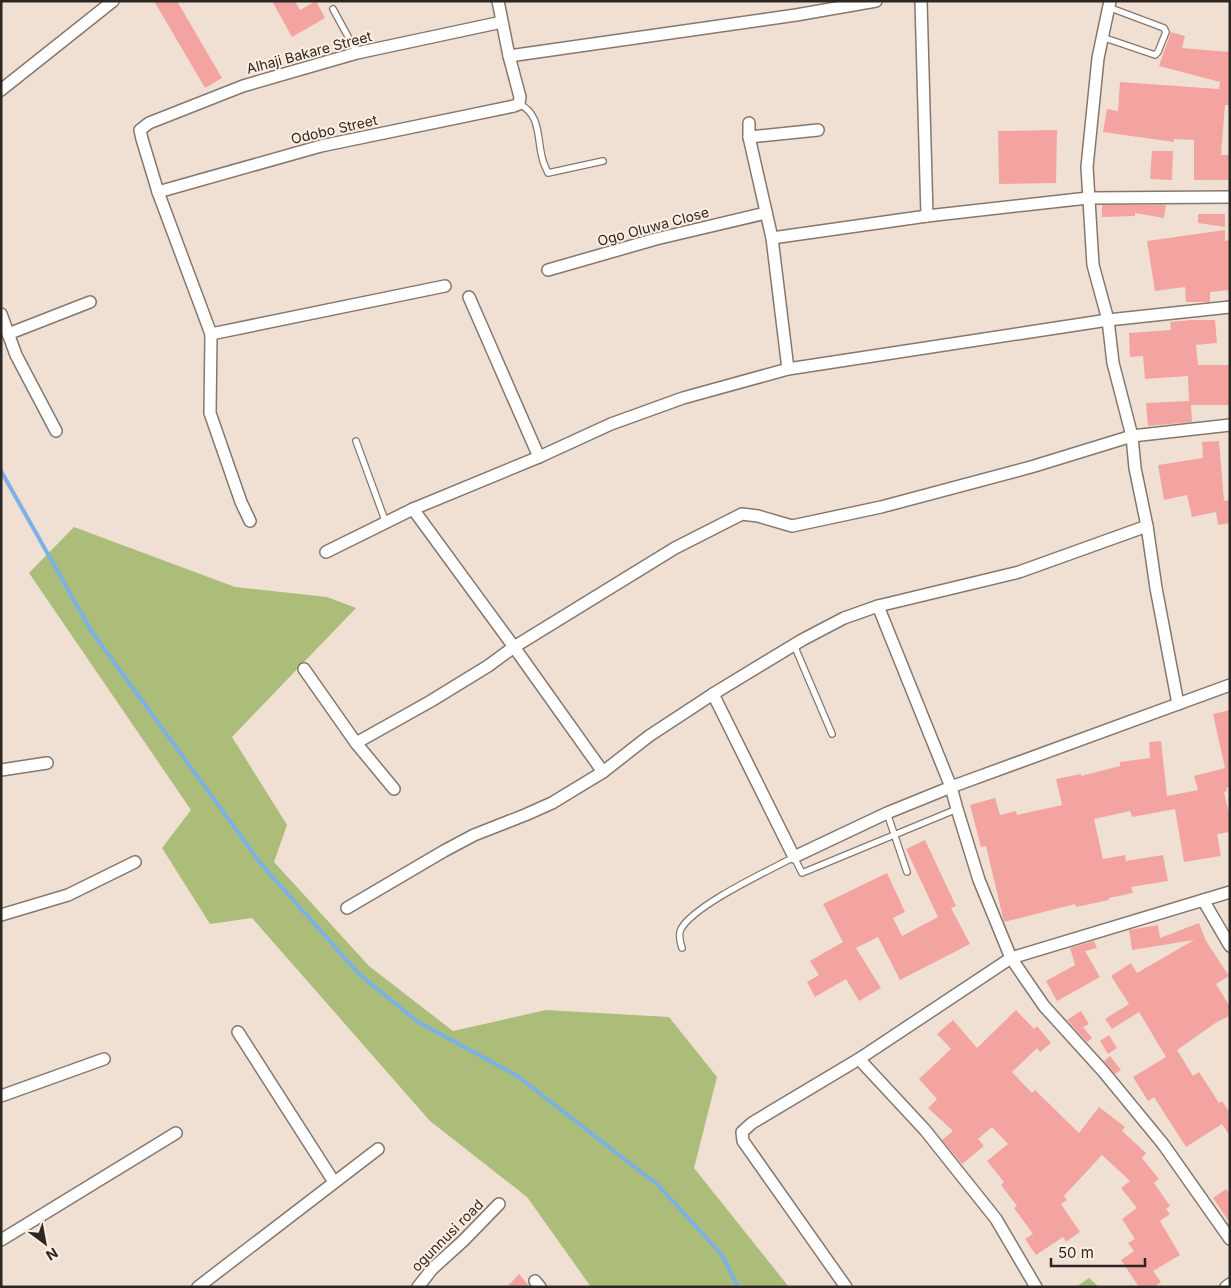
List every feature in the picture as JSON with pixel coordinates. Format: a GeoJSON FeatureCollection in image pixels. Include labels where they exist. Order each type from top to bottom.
{"type":"FeatureCollection","features":[{"type":"Feature","properties":{"kind":"street"},"geometry":{"type":"LineString","coordinates":[[1,90],[113,1]]}},
{"type":"Feature","properties":{"kind":"street"},"geometry":{"type":"LineString","coordinates":[[498,1],[509,56],[520,97],[519,104]]}},
{"type":"Feature","properties":{"kind":"street"},"geometry":{"type":"LineString","coordinates":[[509,56],[876,1]]}},
{"type":"Feature","properties":{"kind":"street"},"geometry":{"type":"LineString","coordinates":[[921,1],[926,216]]}},
{"type":"Feature","properties":{"kind":"street"},"geometry":{"type":"LineString","coordinates":[[1109,4],[1098,58],[1087,167],[1093,265],[1108,320],[1113,363],[1132,436],[1135,468],[1178,704]]}},
{"type":"Feature","properties":{"kind":"street","name":"Alhaji Bakare Street"},"geometry":{"type":"LineString","coordinates":[[158,192],[140,130],[149,123],[243,86],[357,53],[502,22]]}},
{"type":"Feature","properties":{"kind":"street","name":"Odobo Street"},"geometry":{"type":"LineString","coordinates":[[158,192],[321,146],[519,104]]}},
{"type":"Feature","properties":{"kind":"street"},"geometry":{"type":"LineString","coordinates":[[749,123],[749,137],[772,238],[788,369]]}},
{"type":"Feature","properties":{"kind":"street"},"geometry":{"type":"LineString","coordinates":[[749,137],[818,130]]}},
{"type":"Feature","properties":{"kind":"street"},"geometry":{"type":"LineString","coordinates":[[158,192],[211,334],[210,413],[250,522]]}},
{"type":"Feature","properties":{"kind":"street"},"geometry":{"type":"LineString","coordinates":[[772,238],[926,216],[1088,198],[1230,197]]}},
{"type":"Feature","properties":{"kind":"street","name":"Ogo Oluwa Close"},"geometry":{"type":"LineString","coordinates":[[548,270],[656,239],[766,213]]}},
{"type":"Feature","properties":{"kind":"street"},"geometry":{"type":"LineString","coordinates":[[211,334],[445,286]]}},
{"type":"Feature","properties":{"kind":"street"},"geometry":{"type":"LineString","coordinates":[[469,297],[539,457]]}},
{"type":"Feature","properties":{"kind":"street"},"geometry":{"type":"LineString","coordinates":[[8,334],[90,302]]}},
{"type":"Feature","properties":{"kind":"street"},"geometry":{"type":"LineString","coordinates":[[326,552],[413,510],[539,457],[611,424],[683,398],[788,369],[1108,320],[1230,307]]}},
{"type":"Feature","properties":{"kind":"street"},"geometry":{"type":"LineString","coordinates":[[1,314],[16,355],[56,431]]}},
{"type":"Feature","properties":{"kind":"street"},"geometry":{"type":"LineString","coordinates":[[356,743],[440,696],[514,647],[675,548],[742,514],[758,516],[790,527],[881,507],[1030,467],[1132,436],[1230,425]]}},
{"type":"Feature","properties":{"kind":"street"},"geometry":{"type":"LineString","coordinates":[[413,510],[603,772]]}},
{"type":"Feature","properties":{"kind":"street"},"geometry":{"type":"LineString","coordinates":[[347,908],[474,835],[552,803],[603,772],[648,736],[713,694],[794,644],[844,618],[878,606],[1019,572],[1147,526]]}},
{"type":"Feature","properties":{"kind":"street"},"geometry":{"type":"LineString","coordinates":[[878,606],[951,787],[956,809],[979,880],[1011,958],[1044,1006],[1103,1071],[1163,1144],[1230,1239]]}},
{"type":"Feature","properties":{"kind":"street"},"geometry":{"type":"LineString","coordinates":[[304,669],[356,743],[394,789]]}},
{"type":"Feature","properties":{"kind":"street"},"geometry":{"type":"LineString","coordinates":[[713,694],[794,857],[887,813],[951,787],[1230,686]]}},
{"type":"Feature","properties":{"kind":"street"},"geometry":{"type":"LineString","coordinates":[[1,770],[47,763]]}},
{"type":"Feature","properties":{"kind":"street"},"geometry":{"type":"LineString","coordinates":[[1,914],[68,895],[135,862]]}},
{"type":"Feature","properties":{"kind":"street"},"geometry":{"type":"LineString","coordinates":[[846,1287],[743,1141],[742,1132],[752,1124],[859,1060],[1011,958],[1230,892]]}},
{"type":"Feature","properties":{"kind":"street"},"geometry":{"type":"LineString","coordinates":[[1203,900],[1230,946]]}},
{"type":"Feature","properties":{"kind":"street"},"geometry":{"type":"LineString","coordinates":[[238,1032],[334,1182]]}},
{"type":"Feature","properties":{"kind":"street"},"geometry":{"type":"LineString","coordinates":[[1,1096],[104,1059]]}},
{"type":"Feature","properties":{"kind":"street"},"geometry":{"type":"LineString","coordinates":[[859,1060],[926,1130],[996,1219],[1036,1287]]}},
{"type":"Feature","properties":{"kind":"street"},"geometry":{"type":"LineString","coordinates":[[1,1240],[176,1133]]}},
{"type":"Feature","properties":{"kind":"street"},"geometry":{"type":"LineString","coordinates":[[198,1287],[378,1149]]}},
{"type":"Feature","properties":{"kind":"street","name":"ogunnusi road"},"geometry":{"type":"LineString","coordinates":[[418,1287],[432,1269],[463,1242],[499,1204]]}},
{"type":"Feature","properties":{"kind":"street"},"geometry":{"type":"LineString","coordinates":[[1226,1287],[1230,1284]]}},
{"type":"Feature","properties":{"kind":"lane"},"geometry":{"type":"LineString","coordinates":[[1102,37],[1155,55],[1166,32],[1164,28],[1109,4]]}},
{"type":"Feature","properties":{"kind":"lane"},"geometry":{"type":"LineString","coordinates":[[333,9],[357,53]]}},
{"type":"Feature","properties":{"kind":"lane"},"geometry":{"type":"LineString","coordinates":[[519,104],[527,107],[534,118],[540,139],[542,157],[548,173],[603,161]]}},
{"type":"Feature","properties":{"kind":"lane"},"geometry":{"type":"LineString","coordinates":[[356,441],[386,523]]}},
{"type":"Feature","properties":{"kind":"lane"},"geometry":{"type":"LineString","coordinates":[[794,644],[832,734]]}},
{"type":"Feature","properties":{"kind":"lane"},"geometry":{"type":"LineString","coordinates":[[682,948],[681,928],[701,908],[794,857],[802,873],[956,809]]}},
{"type":"Feature","properties":{"kind":"lane"},"geometry":{"type":"LineString","coordinates":[[887,813],[907,872]]}},
{"type":"Feature","properties":{"kind":"green space"},"geometry":{"type":"Polygon","coordinates":[[[74,527],[235,587],[327,597],[356,608],[232,737],[287,825],[274,862],[369,966],[453,1031],[546,1010],[669,1017],[717,1077],[694,1168],[789,1287],[591,1287],[527,1197],[430,1121],[252,918],[210,924],[162,848],[191,810],[29,573],[74,527]]]}},
{"type":"Feature","properties":{"kind":"green space"},"geometry":{"type":"Polygon","coordinates":[[[1089,1278],[1099,1287],[1076,1287],[1089,1278]]]}},
{"type":"Feature","properties":{"kind":"building"},"geometry":{"type":"Polygon","coordinates":[[[154,1],[177,1],[222,78],[205,88],[154,1]]]}},
{"type":"Feature","properties":{"kind":"building"},"geometry":{"type":"Polygon","coordinates":[[[272,1],[295,1],[300,10],[316,1],[325,18],[292,37],[272,1]]]}},
{"type":"Feature","properties":{"kind":"building"},"geometry":{"type":"Polygon","coordinates":[[[1171,32],[1185,36],[1182,48],[1230,52],[1230,105],[1225,105],[1221,155],[1230,155],[1230,180],[1194,180],[1194,140],[1174,139],[1174,142],[1103,132],[1107,109],[1118,111],[1120,82],[1219,89],[1220,82],[1159,66],[1171,32]]]}},
{"type":"Feature","properties":{"kind":"building"},"geometry":{"type":"Polygon","coordinates":[[[1057,130],[1056,183],[999,184],[998,131],[1057,130]]]}},
{"type":"Feature","properties":{"kind":"building"},"geometry":{"type":"Polygon","coordinates":[[[1152,151],[1173,151],[1172,180],[1150,179],[1152,151]]]}},
{"type":"Feature","properties":{"kind":"building"},"geometry":{"type":"Polygon","coordinates":[[[1102,205],[1166,205],[1164,218],[1135,213],[1135,216],[1102,217],[1102,205]]]}},
{"type":"Feature","properties":{"kind":"building"},"geometry":{"type":"Polygon","coordinates":[[[1198,214],[1225,214],[1225,227],[1198,223],[1198,214]]]}},
{"type":"Feature","properties":{"kind":"building"},"geometry":{"type":"Polygon","coordinates":[[[1225,230],[1225,241],[1230,240],[1230,290],[1210,292],[1210,302],[1186,302],[1185,287],[1155,291],[1147,241],[1225,230]]]}},
{"type":"Feature","properties":{"kind":"building"},"geometry":{"type":"Polygon","coordinates":[[[1215,320],[1217,343],[1196,345],[1198,365],[1230,365],[1230,405],[1191,405],[1192,422],[1148,426],[1146,403],[1189,401],[1188,376],[1145,379],[1143,356],[1130,357],[1129,333],[1171,330],[1170,322],[1215,320]]]}},
{"type":"Feature","properties":{"kind":"building"},"geometry":{"type":"Polygon","coordinates":[[[1219,441],[1224,501],[1230,500],[1230,523],[1218,525],[1216,512],[1192,517],[1187,495],[1164,500],[1158,465],[1203,458],[1202,442],[1219,441]]]}},
{"type":"Feature","properties":{"kind":"building"},"geometry":{"type":"Polygon","coordinates":[[[1230,710],[1230,787],[1226,788],[1227,791],[1224,792],[1229,814],[1230,832],[1217,834],[1221,856],[1184,862],[1175,809],[1132,817],[1130,811],[1094,819],[1103,859],[1125,855],[1126,861],[1163,855],[1168,881],[1131,887],[1133,893],[1109,898],[1109,900],[1076,907],[1075,904],[1004,922],[986,846],[981,847],[970,805],[995,798],[1000,815],[1016,811],[1017,815],[1062,805],[1056,779],[1081,774],[1081,776],[1120,766],[1120,762],[1150,758],[1149,742],[1161,741],[1167,796],[1198,790],[1194,776],[1225,768],[1213,714],[1230,710]]]}},
{"type":"Feature","properties":{"kind":"building"},"geometry":{"type":"Polygon","coordinates":[[[925,840],[956,906],[951,908],[970,944],[900,980],[878,937],[856,948],[881,988],[859,1001],[846,979],[815,997],[807,982],[819,975],[810,961],[843,942],[823,904],[887,873],[905,912],[893,918],[902,936],[938,917],[906,849],[925,840]]]}},
{"type":"Feature","properties":{"kind":"building"},"geometry":{"type":"Polygon","coordinates":[[[1199,923],[1206,941],[1229,976],[1216,984],[1230,1007],[1230,1016],[1217,1022],[1177,1050],[1193,1076],[1199,1072],[1219,1103],[1222,1101],[1230,1113],[1230,1136],[1222,1124],[1186,1147],[1154,1097],[1148,1101],[1133,1077],[1166,1057],[1139,1012],[1112,1029],[1105,1019],[1129,1004],[1111,976],[1131,963],[1137,973],[1194,940],[1132,950],[1129,930],[1158,925],[1160,938],[1199,923]]]}},
{"type":"Feature","properties":{"kind":"building"},"geometry":{"type":"Polygon","coordinates":[[[1094,941],[1097,948],[1085,951],[1100,977],[1057,1001],[1046,981],[1075,965],[1070,948],[1094,941]]]}},
{"type":"Feature","properties":{"kind":"building"},"geometry":{"type":"Polygon","coordinates":[[[1016,1010],[1034,1029],[1037,1026],[1051,1043],[1040,1052],[1037,1048],[1012,1072],[1032,1093],[1035,1090],[1079,1133],[1099,1107],[1125,1127],[1122,1131],[1146,1153],[1142,1158],[1159,1179],[1154,1183],[1170,1206],[1166,1209],[1170,1214],[1160,1221],[1180,1255],[1153,1271],[1161,1282],[1154,1287],[1139,1287],[1121,1260],[1134,1251],[1128,1243],[1135,1239],[1122,1219],[1137,1208],[1121,1188],[1130,1181],[1102,1155],[1064,1196],[1067,1200],[1061,1204],[1080,1232],[1066,1242],[1063,1237],[1036,1255],[1025,1239],[1033,1234],[1014,1208],[1017,1206],[1001,1185],[1004,1182],[987,1161],[1008,1144],[992,1127],[978,1139],[984,1146],[962,1164],[942,1140],[953,1131],[928,1108],[937,1099],[919,1079],[951,1049],[937,1034],[953,1020],[977,1048],[1016,1010]]]}},
{"type":"Feature","properties":{"kind":"building"},"geometry":{"type":"Polygon","coordinates":[[[1081,1011],[1089,1024],[1083,1027],[1092,1038],[1087,1042],[1067,1020],[1081,1011]]]}},
{"type":"Feature","properties":{"kind":"building"},"geometry":{"type":"Polygon","coordinates":[[[1109,1035],[1117,1048],[1108,1054],[1100,1041],[1109,1035]]]}},
{"type":"Feature","properties":{"kind":"building"},"geometry":{"type":"Polygon","coordinates":[[[1110,1056],[1121,1070],[1115,1074],[1104,1061],[1110,1056]]]}},
{"type":"Feature","properties":{"kind":"building"},"geometry":{"type":"Polygon","coordinates":[[[1226,1189],[1230,1194],[1230,1223],[1213,1198],[1226,1189]]]}},
{"type":"Feature","properties":{"kind":"building"},"geometry":{"type":"Polygon","coordinates":[[[519,1274],[530,1287],[507,1287],[519,1274]]]}},
{"type":"Feature","properties":{"kind":"waterway"},"geometry":{"type":"LineString","coordinates":[[1,471],[92,632],[262,865],[360,975],[418,1022],[516,1075],[658,1185],[722,1255],[738,1287]]}}]}
